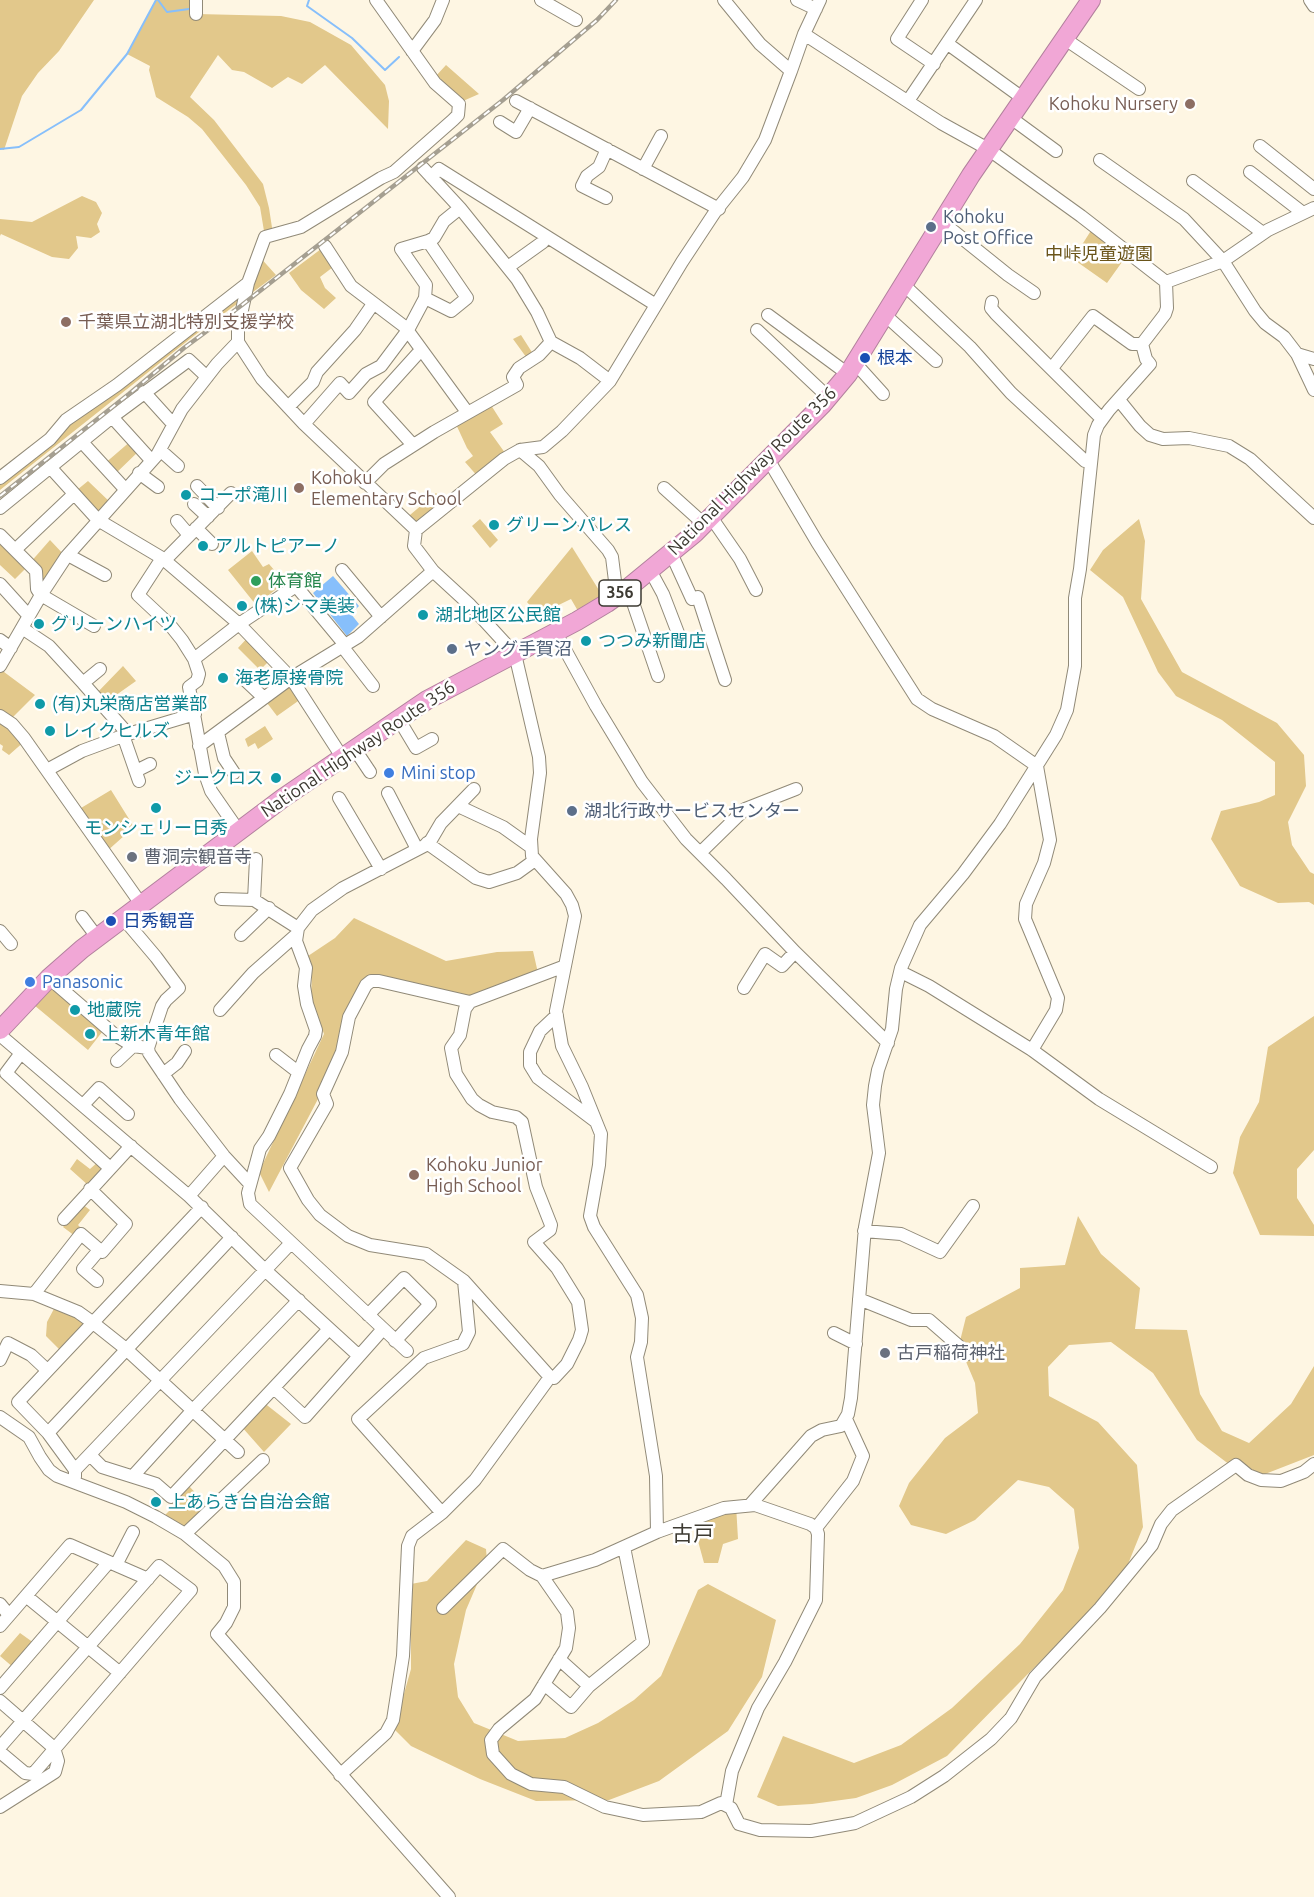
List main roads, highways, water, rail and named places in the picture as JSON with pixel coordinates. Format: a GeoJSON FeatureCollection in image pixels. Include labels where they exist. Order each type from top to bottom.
{"type":"FeatureCollection","features":[{"type":"Feature","properties":{"kind":"highway","name":"National Highway Route 356"},"geometry":{"type":"LineString","coordinates":[[0,1030],[49,978],[97,938],[238,830],[398,718],[448,687],[578,621],[625,590],[707,520],[829,398],[851,369],[988,149],[1091,0]]}},
{"type":"Feature","properties":{"kind":"water"},"geometry":{"type":"Polygon","coordinates":[[[333,576],[359,606],[351,614],[359,624],[347,636],[313,593],[333,576]]]}},
{"type":"Feature","properties":{"kind":"waterway"},"geometry":{"type":"LineString","coordinates":[[0,149],[19,147],[81,110],[127,54],[156,0]]}},
{"type":"Feature","properties":{"kind":"waterway"},"geometry":{"type":"LineString","coordinates":[[158,0],[167,12],[189,9]]}},
{"type":"Feature","properties":{"kind":"waterway"},"geometry":{"type":"LineString","coordinates":[[309,0],[307,6],[352,38],[385,70],[399,57]]}},
{"type":"Feature","properties":{"kind":"railway"},"geometry":{"type":"LineString","coordinates":[[0,496],[184,348],[503,100],[597,20],[616,0]]}},
{"type":"Feature","properties":{"kind":"place","name":"Kohoku Nursery"},"geometry":{"type":"Point","coordinates":[1190,104]}},
{"type":"Feature","properties":{"kind":"place","name":"Kohoku Post Office"},"geometry":{"type":"Point","coordinates":[931,227]}},
{"type":"Feature","properties":{"kind":"place","name":"千葉県立湖北特別支援学校"},"geometry":{"type":"Point","coordinates":[66,322]}},
{"type":"Feature","properties":{"kind":"place","name":"根本"},"geometry":{"type":"Point","coordinates":[865,358]}},
{"type":"Feature","properties":{"kind":"place","name":"Kohoku Elementary School"},"geometry":{"type":"Point","coordinates":[299,488]}},
{"type":"Feature","properties":{"kind":"place","name":"コーポ滝川"},"geometry":{"type":"Point","coordinates":[186,495]}},
{"type":"Feature","properties":{"kind":"place","name":"グリーンパレス"},"geometry":{"type":"Point","coordinates":[494,525]}},
{"type":"Feature","properties":{"kind":"place","name":"アルトピアーノ"},"geometry":{"type":"Point","coordinates":[203,546]}},
{"type":"Feature","properties":{"kind":"place","name":"体育館"},"geometry":{"type":"Point","coordinates":[256,581]}},
{"type":"Feature","properties":{"kind":"place","name":"(株)シマ美装"},"geometry":{"type":"Point","coordinates":[242,606]}},
{"type":"Feature","properties":{"kind":"place","name":"湖北地区公民館"},"geometry":{"type":"Point","coordinates":[423,615]}},
{"type":"Feature","properties":{"kind":"place","name":"グリーンハイツ"},"geometry":{"type":"Point","coordinates":[39,624]}},
{"type":"Feature","properties":{"kind":"place","name":"つつみ新聞店"},"geometry":{"type":"Point","coordinates":[586,641]}},
{"type":"Feature","properties":{"kind":"place","name":"ヤング手賀沼"},"geometry":{"type":"Point","coordinates":[452,649]}},
{"type":"Feature","properties":{"kind":"place","name":"海老原接骨院"},"geometry":{"type":"Point","coordinates":[223,678]}},
{"type":"Feature","properties":{"kind":"place","name":"(有)丸栄商店営業部"},"geometry":{"type":"Point","coordinates":[40,704]}},
{"type":"Feature","properties":{"kind":"place","name":"レイクヒルズ"},"geometry":{"type":"Point","coordinates":[50,731]}},
{"type":"Feature","properties":{"kind":"place","name":"Mini stop"},"geometry":{"type":"Point","coordinates":[389,773]}},
{"type":"Feature","properties":{"kind":"place","name":"ジークロス"},"geometry":{"type":"Point","coordinates":[276,778]}},
{"type":"Feature","properties":{"kind":"place","name":"モンシェリー日秀"},"geometry":{"type":"Point","coordinates":[156,808]}},
{"type":"Feature","properties":{"kind":"place","name":"湖北行政サービスセンター"},"geometry":{"type":"Point","coordinates":[572,811]}},
{"type":"Feature","properties":{"kind":"place","name":"曹洞宗観音寺"},"geometry":{"type":"Point","coordinates":[132,857]}},
{"type":"Feature","properties":{"kind":"place","name":"日秀観音"},"geometry":{"type":"Point","coordinates":[111,921]}},
{"type":"Feature","properties":{"kind":"place","name":"Panasonic"},"geometry":{"type":"Point","coordinates":[30,982]}},
{"type":"Feature","properties":{"kind":"place","name":"地蔵院"},"geometry":{"type":"Point","coordinates":[75,1010]}},
{"type":"Feature","properties":{"kind":"place","name":"上新木青年館"},"geometry":{"type":"Point","coordinates":[90,1034]}},
{"type":"Feature","properties":{"kind":"place","name":"Kohoku Junior High School"},"geometry":{"type":"Point","coordinates":[414,1175]}},
{"type":"Feature","properties":{"kind":"place","name":"古戸稲荷神社"},"geometry":{"type":"Point","coordinates":[885,1353]}},
{"type":"Feature","properties":{"kind":"place","name":"上あらき台自治会館"},"geometry":{"type":"Point","coordinates":[156,1502]}},
{"type":"Feature","properties":{"kind":"district","name":"古戸"},"geometry":{"type":"Point","coordinates":[693,1534]}},
{"type":"Feature","properties":{"kind":"park label","name":"中峠児童遊園"},"geometry":{"type":"Point","coordinates":[1099,254]}}]}
